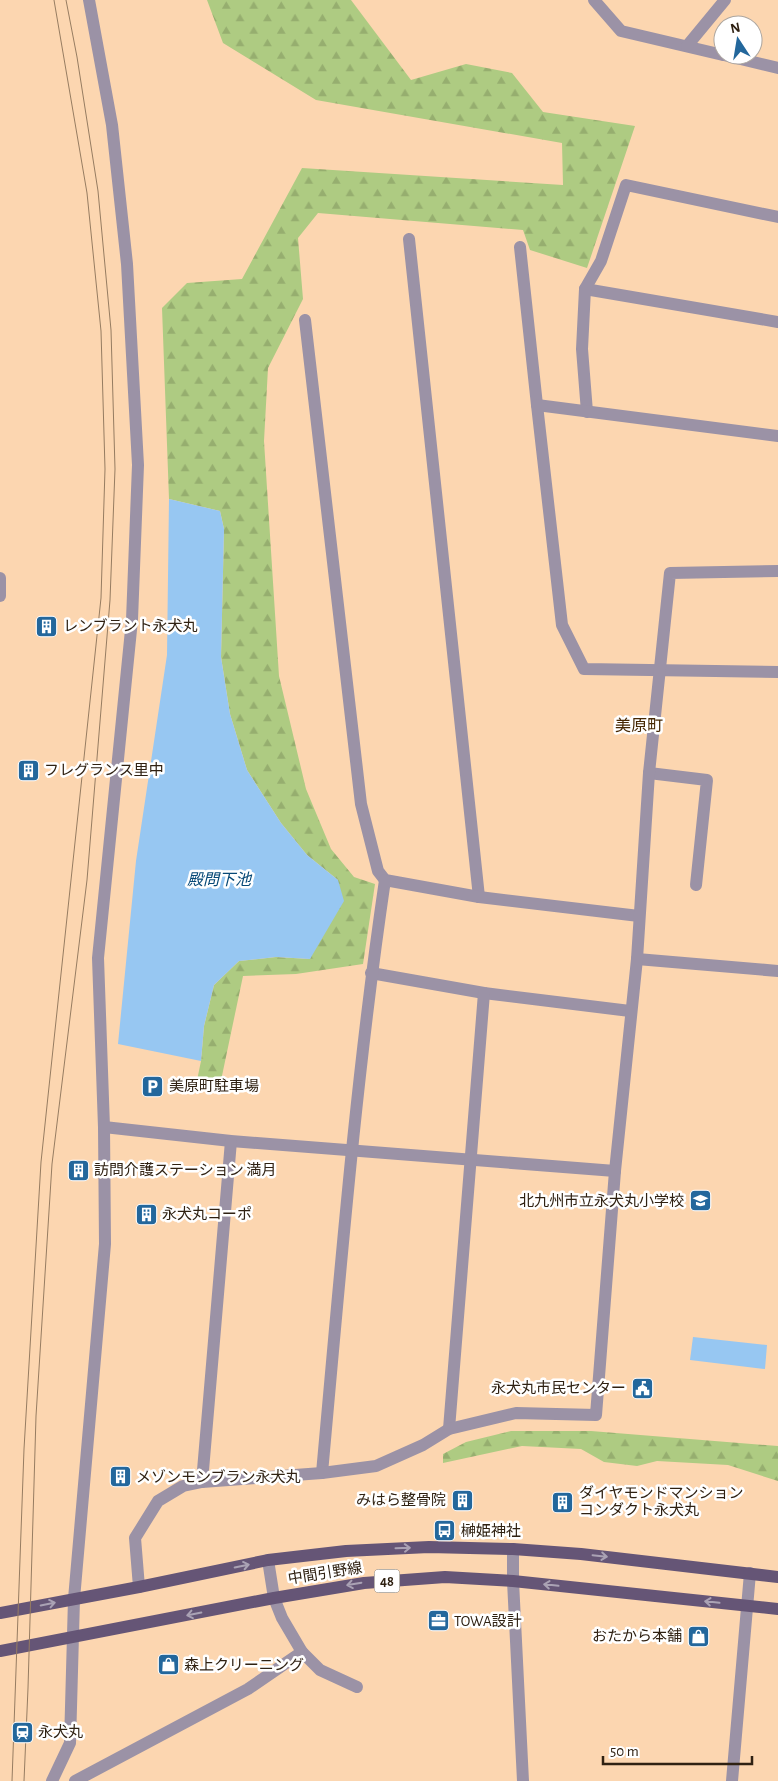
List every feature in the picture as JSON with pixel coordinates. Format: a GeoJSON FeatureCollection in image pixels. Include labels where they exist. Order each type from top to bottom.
{"type":"FeatureCollection","features":[{"type":"Feature","properties":{"kind":"main road","name":"中間引野線"},"geometry":{"type":"LineString","coordinates":[[0,1613],[268,1560],[346,1551],[429,1547],[512,1549],[581,1554],[778,1577]]}},
{"type":"Feature","properties":{"kind":"main road","name":"中間引野線"},"geometry":{"type":"LineString","coordinates":[[0,1651],[274,1598],[364,1583],[445,1577],[513,1581],[778,1609]]}},
{"type":"Feature","properties":{"kind":"street"},"geometry":{"type":"LineString","coordinates":[[52,1781],[70,1743],[74,1599],[105,1244],[104,1127],[98,958],[132,620],[138,465],[127,264],[112,125],[89,0]]}},
{"type":"Feature","properties":{"kind":"street"},"geometry":{"type":"LineString","coordinates":[[594,0],[621,31],[713,53]]}},
{"type":"Feature","properties":{"kind":"street"},"geometry":{"type":"LineString","coordinates":[[686,46],[725,0]]}},
{"type":"Feature","properties":{"kind":"street"},"geometry":{"type":"LineString","coordinates":[[763,64],[778,68]]}},
{"type":"Feature","properties":{"kind":"street"},"geometry":{"type":"LineString","coordinates":[[586,412],[582,349],[585,289],[601,261],[626,185],[778,217]]}},
{"type":"Feature","properties":{"kind":"street"},"geometry":{"type":"LineString","coordinates":[[409,239],[479,897]]}},
{"type":"Feature","properties":{"kind":"street"},"geometry":{"type":"LineString","coordinates":[[520,247],[562,625],[584,669],[778,672]]}},
{"type":"Feature","properties":{"kind":"street"},"geometry":{"type":"LineString","coordinates":[[585,289],[778,322]]}},
{"type":"Feature","properties":{"kind":"street"},"geometry":{"type":"LineString","coordinates":[[305,320],[361,804],[378,871],[385,880],[479,897],[639,916]]}},
{"type":"Feature","properties":{"kind":"street"},"geometry":{"type":"LineString","coordinates":[[537,405],[778,436]]}},
{"type":"Feature","properties":{"kind":"street"},"geometry":{"type":"LineString","coordinates":[[139,1587],[135,1538],[158,1501],[183,1486],[202,1482],[322,1473],[376,1466],[423,1445],[449,1429],[516,1413],[596,1415],[615,1171],[636,959],[649,773],[670,573],[778,572]]}},
{"type":"Feature","properties":{"kind":"street"},"geometry":{"type":"LineString","coordinates":[[649,773],[707,780],[696,885]]}},
{"type":"Feature","properties":{"kind":"street"},"geometry":{"type":"LineString","coordinates":[[322,1473],[351,1151],[385,880]]}},
{"type":"Feature","properties":{"kind":"street"},"geometry":{"type":"LineString","coordinates":[[636,959],[778,971]]}},
{"type":"Feature","properties":{"kind":"street"},"geometry":{"type":"LineString","coordinates":[[372,973],[484,993],[630,1011]]}},
{"type":"Feature","properties":{"kind":"street"},"geometry":{"type":"LineString","coordinates":[[449,1429],[484,993]]}},
{"type":"Feature","properties":{"kind":"street"},"geometry":{"type":"LineString","coordinates":[[104,1127],[231,1141],[615,1171]]}},
{"type":"Feature","properties":{"kind":"street"},"geometry":{"type":"LineString","coordinates":[[202,1482],[231,1141]]}},
{"type":"Feature","properties":{"kind":"street"},"geometry":{"type":"LineString","coordinates":[[512,1549],[523,1781]]}},
{"type":"Feature","properties":{"kind":"street"},"geometry":{"type":"LineString","coordinates":[[268,1560],[274,1598],[282,1618],[302,1652],[320,1670],[357,1686]]}},
{"type":"Feature","properties":{"kind":"street"},"geometry":{"type":"LineString","coordinates":[[732,1781],[750,1573]]}},
{"type":"Feature","properties":{"kind":"street"},"geometry":{"type":"LineString","coordinates":[[75,1781],[248,1689],[302,1652]]}},
{"type":"Feature","properties":{"kind":"green space"},"geometry":{"type":"Polygon","coordinates":[[[207,0],[351,0],[411,80],[466,64],[512,73],[543,112],[635,126],[587,268],[530,250],[523,230],[318,213],[298,238],[303,299],[268,368],[264,441],[279,676],[306,789],[331,849],[354,877],[375,884],[363,964],[296,974],[243,976],[219,1090],[195,1090],[201,1061],[204,1026],[214,985],[239,961],[276,957],[310,959],[338,880],[307,855],[281,823],[247,770],[230,714],[221,657],[224,529],[220,511],[169,499],[162,308],[187,283],[242,279],[302,168],[563,185],[562,143],[316,100],[223,43],[207,0]]]}},
{"type":"Feature","properties":{"kind":"green space"},"geometry":{"type":"Polygon","coordinates":[[[511,1431],[591,1431],[778,1446],[778,1481],[728,1465],[657,1461],[637,1466],[604,1462],[581,1449],[522,1446],[443,1463],[443,1454],[466,1442],[511,1431]]]}},
{"type":"Feature","properties":{"kind":"water","name":"殿問下池"},"geometry":{"type":"Polygon","coordinates":[[[169,499],[220,511],[224,529],[221,657],[230,714],[247,770],[281,823],[307,855],[338,880],[344,901],[310,959],[276,957],[239,961],[214,985],[204,1026],[201,1061],[118,1044],[136,861],[167,655],[169,499]]]}},
{"type":"Feature","properties":{"kind":"water"},"geometry":{"type":"Polygon","coordinates":[[[693,1337],[767,1345],[765,1369],[690,1360],[693,1337]]]}},
{"type":"Feature","properties":{"kind":"tram line"},"geometry":{"type":"LineString","coordinates":[[12,1781],[24,1449],[41,1162],[101,598],[105,469],[101,331],[87,193],[54,0]]}},
{"type":"Feature","properties":{"kind":"tram line"},"geometry":{"type":"LineString","coordinates":[[24,1781],[36,1416],[52,1164],[87,880],[110,600],[115,469],[111,330],[98,191],[66,0]]}},
{"type":"Feature","properties":{"kind":"place","name":"レンブラント永犬丸"},"geometry":{"type":"Point","coordinates":[47,626]}},
{"type":"Feature","properties":{"kind":"place","name":"フレグランス里中"},"geometry":{"type":"Point","coordinates":[28,770]}},
{"type":"Feature","properties":{"kind":"place","name":"美原町駐車場"},"geometry":{"type":"Point","coordinates":[153,1086]}},
{"type":"Feature","properties":{"kind":"place","name":"訪問介護ステーション 満月"},"geometry":{"type":"Point","coordinates":[78,1170]}},
{"type":"Feature","properties":{"kind":"place","name":"北九州市立永犬丸小学校"},"geometry":{"type":"Point","coordinates":[700,1201]}},
{"type":"Feature","properties":{"kind":"place","name":"永犬丸コーポ"},"geometry":{"type":"Point","coordinates":[146,1214]}},
{"type":"Feature","properties":{"kind":"place","name":"永犬丸市民センター"},"geometry":{"type":"Point","coordinates":[642,1388]}},
{"type":"Feature","properties":{"kind":"place","name":"メゾンモンブラン永犬丸"},"geometry":{"type":"Point","coordinates":[120,1477]}},
{"type":"Feature","properties":{"kind":"place","name":"みはら整骨院"},"geometry":{"type":"Point","coordinates":[462,1500]}},
{"type":"Feature","properties":{"kind":"place","name":"ダイヤモンドマンション コンダクト永犬丸"},"geometry":{"type":"Point","coordinates":[563,1502]}},
{"type":"Feature","properties":{"kind":"place","name":"榊姫神社"},"geometry":{"type":"Point","coordinates":[445,1531]}},
{"type":"Feature","properties":{"kind":"place","name":"TOWA設計"},"geometry":{"type":"Point","coordinates":[438,1621]}},
{"type":"Feature","properties":{"kind":"place","name":"おたから本舗"},"geometry":{"type":"Point","coordinates":[698,1636]}},
{"type":"Feature","properties":{"kind":"place","name":"森上クリーニング"},"geometry":{"type":"Point","coordinates":[168,1665]}},
{"type":"Feature","properties":{"kind":"place","name":"永犬丸"},"geometry":{"type":"Point","coordinates":[22,1732]}},
{"type":"Feature","properties":{"kind":"district","name":"美原町"},"geometry":{"type":"Point","coordinates":[639,725]}}]}
